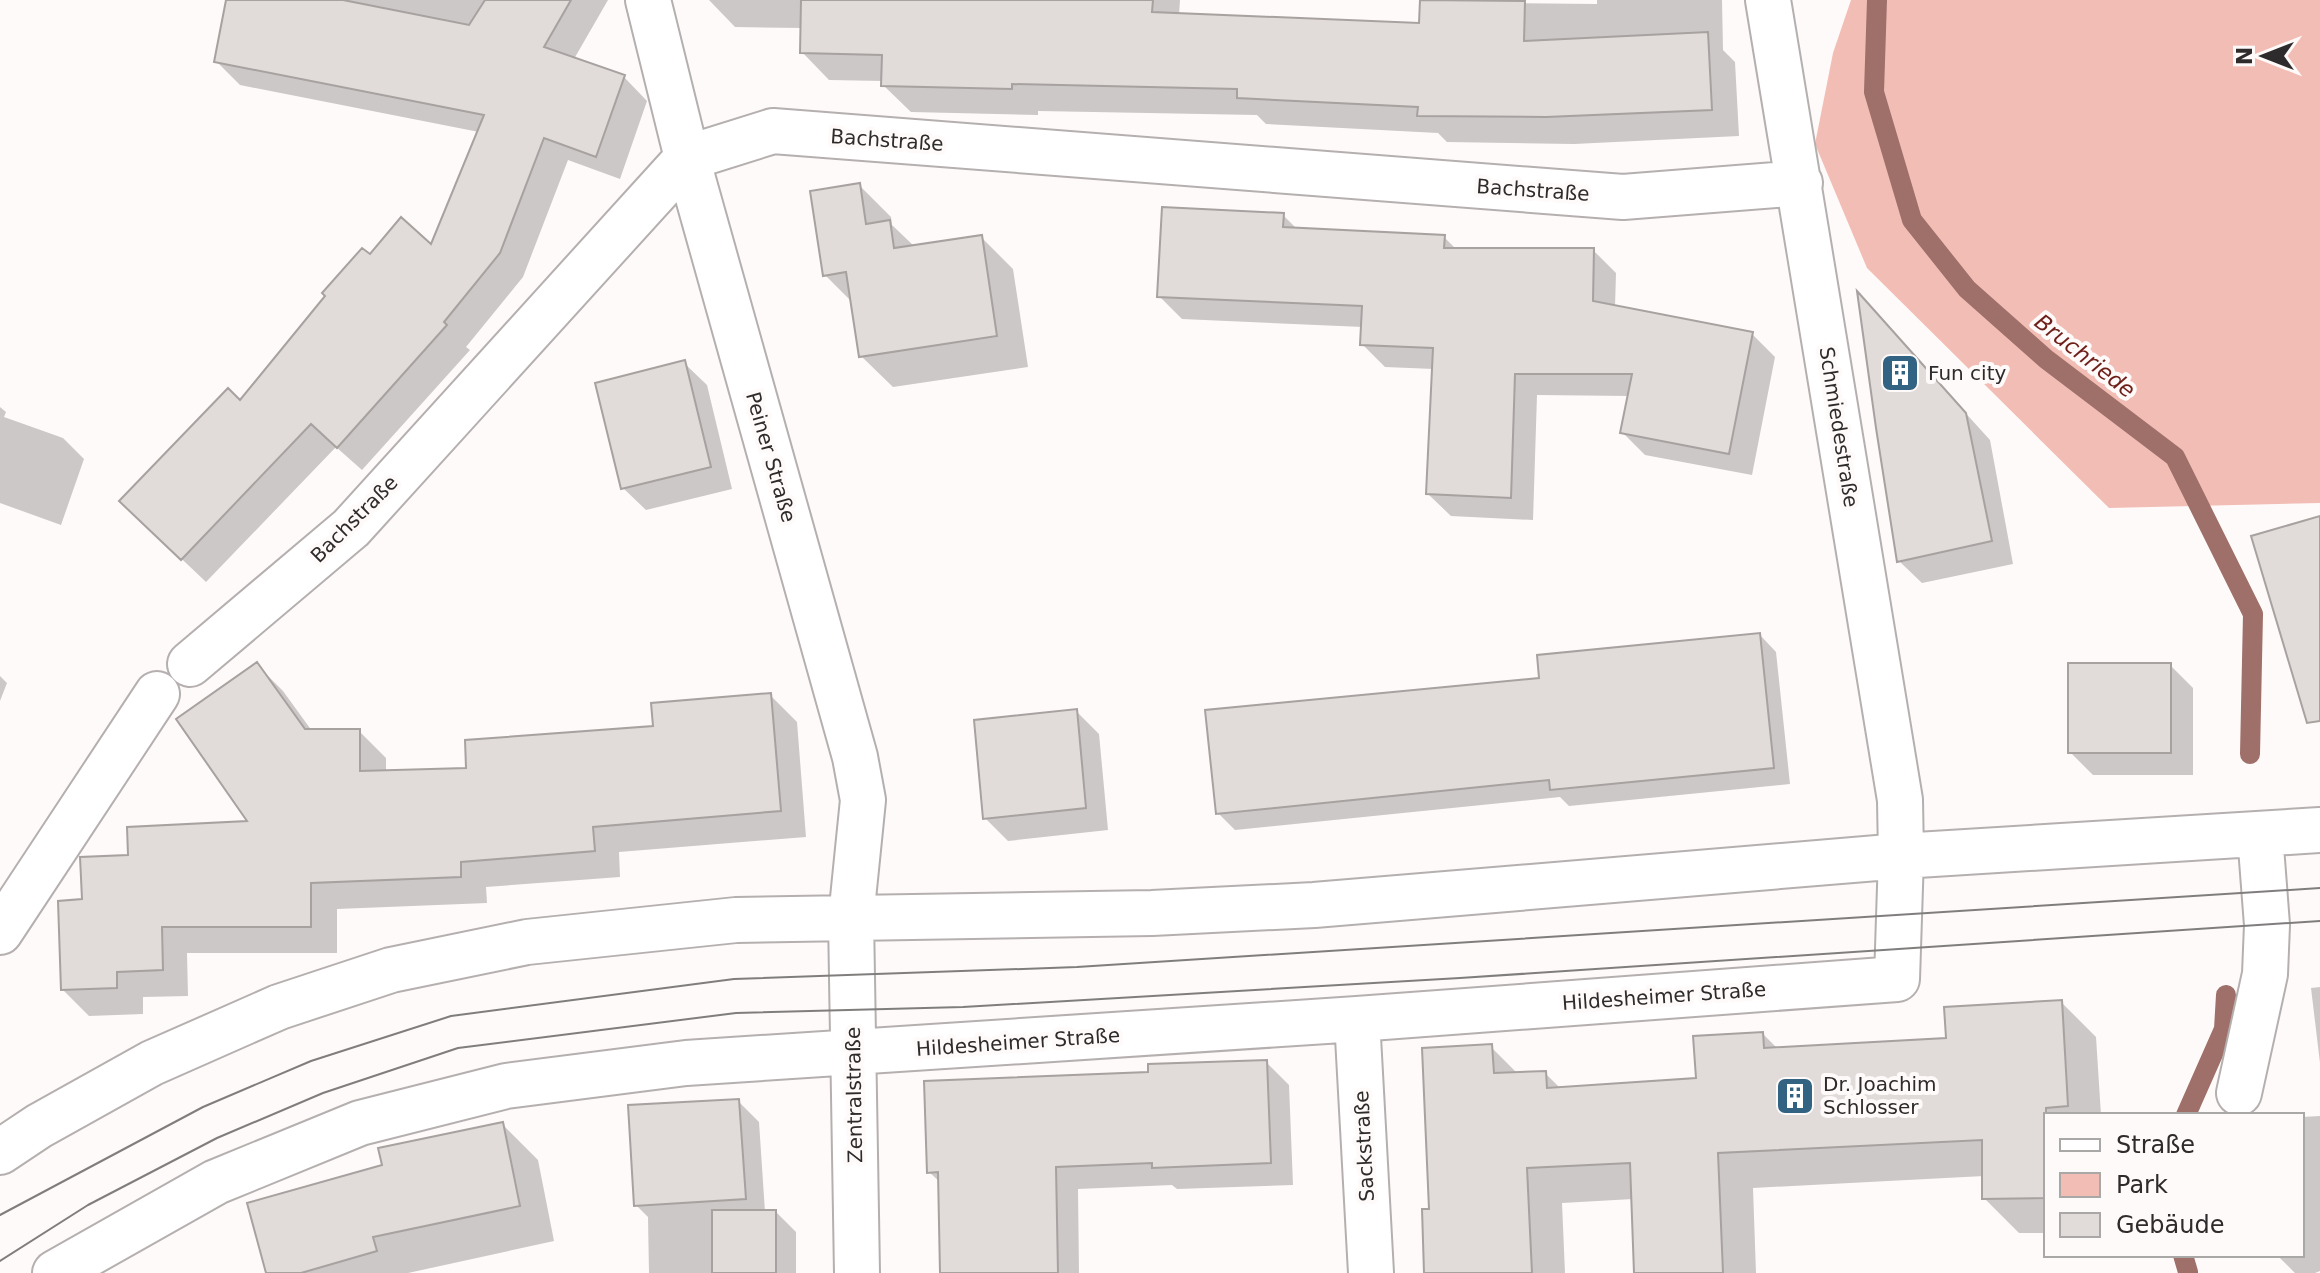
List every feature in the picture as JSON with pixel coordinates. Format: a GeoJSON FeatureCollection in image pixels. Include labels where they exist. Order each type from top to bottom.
{"type":"FeatureCollection","features":[{"type":"Feature","properties":{"kind":"street","name":"Peiner Straße"},"geometry":{"type":"LineString","coordinates":[[648,0],[687,158],[855,757],[863,800],[851,918]]}},
{"type":"Feature","properties":{"kind":"street","name":"Schmiedestraße"},"geometry":{"type":"LineString","coordinates":[[1768,0],[1900,800],[1901,856]]}},
{"type":"Feature","properties":{"kind":"street","name":"Bachstraße"},"geometry":{"type":"LineString","coordinates":[[190,664],[351,528],[687,158],[773,131],[1623,197],[1800,183]]}},
{"type":"Feature","properties":{"kind":"street"},"geometry":{"type":"LineString","coordinates":[[0,932],[157,694]]}},
{"type":"Feature","properties":{"kind":"street"},"geometry":{"type":"LineString","coordinates":[[0,1152],[39,1126],[152,1063],[279,1007],[391,970],[527,942],[736,920],[1152,913],[1314,905],[1901,856],[2320,830]]}},
{"type":"Feature","properties":{"kind":"street"},"geometry":{"type":"LineString","coordinates":[[2239,1093],[2265,974],[2267,925],[2260,834]]}},
{"type":"Feature","properties":{"kind":"street","name":"Hildesheimer Straße"},"geometry":{"type":"LineString","coordinates":[[55,1273],[216,1182],[360,1123],[506,1086],[686,1063],[1357,1019],[1897,979],[1901,856]]}},
{"type":"Feature","properties":{"kind":"street","name":"Zentralstraße"},"geometry":{"type":"LineString","coordinates":[[851,918],[857,1273]]}},
{"type":"Feature","properties":{"kind":"street","name":"Sackstraße"},"geometry":{"type":"LineString","coordinates":[[1357,1019],[1371,1273]]}},
{"type":"Feature","properties":{"kind":"green space"},"geometry":{"type":"Polygon","coordinates":[[[1851,0],[2320,0],[2320,503],[2109,508],[1867,268],[1815,144],[1833,53],[1851,0]]]}},
{"type":"Feature","properties":{"kind":"building"},"geometry":{"type":"Polygon","coordinates":[[[226,0],[343,0],[469,25],[485,0],[571,0],[544,47],[625,75],[596,157],[544,138],[500,253],[444,322],[447,325],[337,448],[311,424],[181,560],[119,501],[228,388],[240,400],[325,296],[322,293],[362,248],[370,254],[401,217],[431,244],[484,115],[214,62],[226,0]]]}},
{"type":"Feature","properties":{"kind":"building"},"geometry":{"type":"Polygon","coordinates":[[[801,0],[1153,0],[1152,12],[1419,23],[1420,0],[1525,1],[1524,41],[1708,32],[1712,110],[1546,117],[1417,116],[1418,107],[1237,98],[1237,89],[1012,84],[1012,89],[881,86],[882,55],[800,53],[801,0]]]}},
{"type":"Feature","properties":{"kind":"building"},"geometry":{"type":"Polygon","coordinates":[[[860,183],[866,224],[890,220],[894,248],[982,235],[997,336],[859,357],[846,272],[823,276],[810,191],[860,183]]]}},
{"type":"Feature","properties":{"kind":"building"},"geometry":{"type":"Polygon","coordinates":[[[1162,207],[1284,213],[1283,227],[1445,235],[1444,248],[1594,248],[1593,301],[1753,332],[1729,454],[1620,433],[1632,374],[1515,374],[1511,498],[1426,494],[1433,348],[1360,345],[1362,306],[1157,297],[1162,207]]]}},
{"type":"Feature","properties":{"kind":"building"},"geometry":{"type":"Polygon","coordinates":[[[1857,291],[1966,413],[1992,541],[1897,562],[1857,291]]]}},
{"type":"Feature","properties":{"kind":"building"},"geometry":{"type":"Polygon","coordinates":[[[685,360],[711,467],[621,489],[595,383],[685,360]]]}},
{"type":"Feature","properties":{"kind":"building"},"geometry":{"type":"Polygon","coordinates":[[[2320,516],[2320,721],[2307,723],[2251,536],[2320,516]]]}},
{"type":"Feature","properties":{"kind":"building"},"geometry":{"type":"Polygon","coordinates":[[[1760,633],[1774,768],[1550,790],[1549,780],[1216,814],[1205,710],[1539,678],[1537,655],[1760,633]]]}},
{"type":"Feature","properties":{"kind":"building"},"geometry":{"type":"Polygon","coordinates":[[[257,662],[305,729],[360,729],[360,771],[466,768],[465,740],[653,726],[651,703],[771,693],[781,811],[593,827],[595,851],[461,862],[461,877],[311,883],[311,927],[162,927],[163,970],[117,972],[117,988],[61,990],[58,901],[82,899],[80,857],[128,855],[127,827],[247,821],[176,719],[257,662]]]}},
{"type":"Feature","properties":{"kind":"building"},"geometry":{"type":"Polygon","coordinates":[[[2068,663],[2171,663],[2171,753],[2068,753],[2068,663]]]}},
{"type":"Feature","properties":{"kind":"building"},"geometry":{"type":"Polygon","coordinates":[[[1077,709],[1086,808],[983,819],[974,720],[1077,709]]]}},
{"type":"Feature","properties":{"kind":"building"},"geometry":{"type":"Polygon","coordinates":[[[2062,1000],[2068,1106],[2046,1108],[2044,1113],[2044,1198],[1982,1199],[1982,1140],[1718,1153],[1723,1273],[1634,1273],[1630,1163],[1527,1168],[1532,1273],[1424,1273],[1422,1209],[1429,1209],[1422,1048],[1492,1044],[1494,1073],[1546,1071],[1547,1088],[1696,1078],[1693,1036],[1763,1032],[1764,1048],[1946,1038],[1944,1007],[2062,1000]]]}},
{"type":"Feature","properties":{"kind":"building"},"geometry":{"type":"Polygon","coordinates":[[[1267,1060],[1271,1163],[1152,1168],[1152,1163],[1056,1167],[1058,1273],[940,1273],[938,1172],[927,1173],[924,1081],[1148,1072],[1148,1064],[1267,1060]]]}},
{"type":"Feature","properties":{"kind":"building"},"geometry":{"type":"Polygon","coordinates":[[[739,1099],[746,1199],[634,1206],[628,1105],[739,1099]]]}},
{"type":"Feature","properties":{"kind":"building"},"geometry":{"type":"Polygon","coordinates":[[[503,1122],[520,1206],[373,1237],[377,1251],[301,1273],[266,1273],[247,1203],[382,1165],[378,1148],[503,1122]]]}},
{"type":"Feature","properties":{"kind":"building"},"geometry":{"type":"Polygon","coordinates":[[[712,1210],[776,1210],[776,1273],[712,1273],[712,1210]]]}},
{"type":"Feature","properties":{"kind":"waterway","name":"Bruchriede"},"geometry":{"type":"LineString","coordinates":[[1877,0],[1874,92],[1912,220],[1967,289],[2046,359],[2175,457],[2253,614],[2250,754]]}},
{"type":"Feature","properties":{"kind":"waterway","name":"Bruchriede"},"geometry":{"type":"LineString","coordinates":[[2187,1113],[2224,1029],[2226,995]]}},
{"type":"Feature","properties":{"kind":"waterway","name":"Bruchriede"},"geometry":{"type":"LineString","coordinates":[[2184,1257],[2188,1272]]}},
{"type":"Feature","properties":{"kind":"tram line"},"geometry":{"type":"LineString","coordinates":[[0,1215],[203,1107],[311,1061],[451,1016],[734,979],[1077,967],[2320,888]]}},
{"type":"Feature","properties":{"kind":"tram line"},"geometry":{"type":"LineString","coordinates":[[0,1261],[88,1205],[217,1138],[323,1093],[458,1048],[736,1013],[963,1007],[1460,978],[2320,921]]}},
{"type":"Feature","properties":{"kind":"place","name":"Fun city"},"geometry":{"type":"Point","coordinates":[1900,373]}},
{"type":"Feature","properties":{"kind":"place","name":"Dr. Joachim Schlosser"},"geometry":{"type":"Point","coordinates":[1795,1096]}}]}
